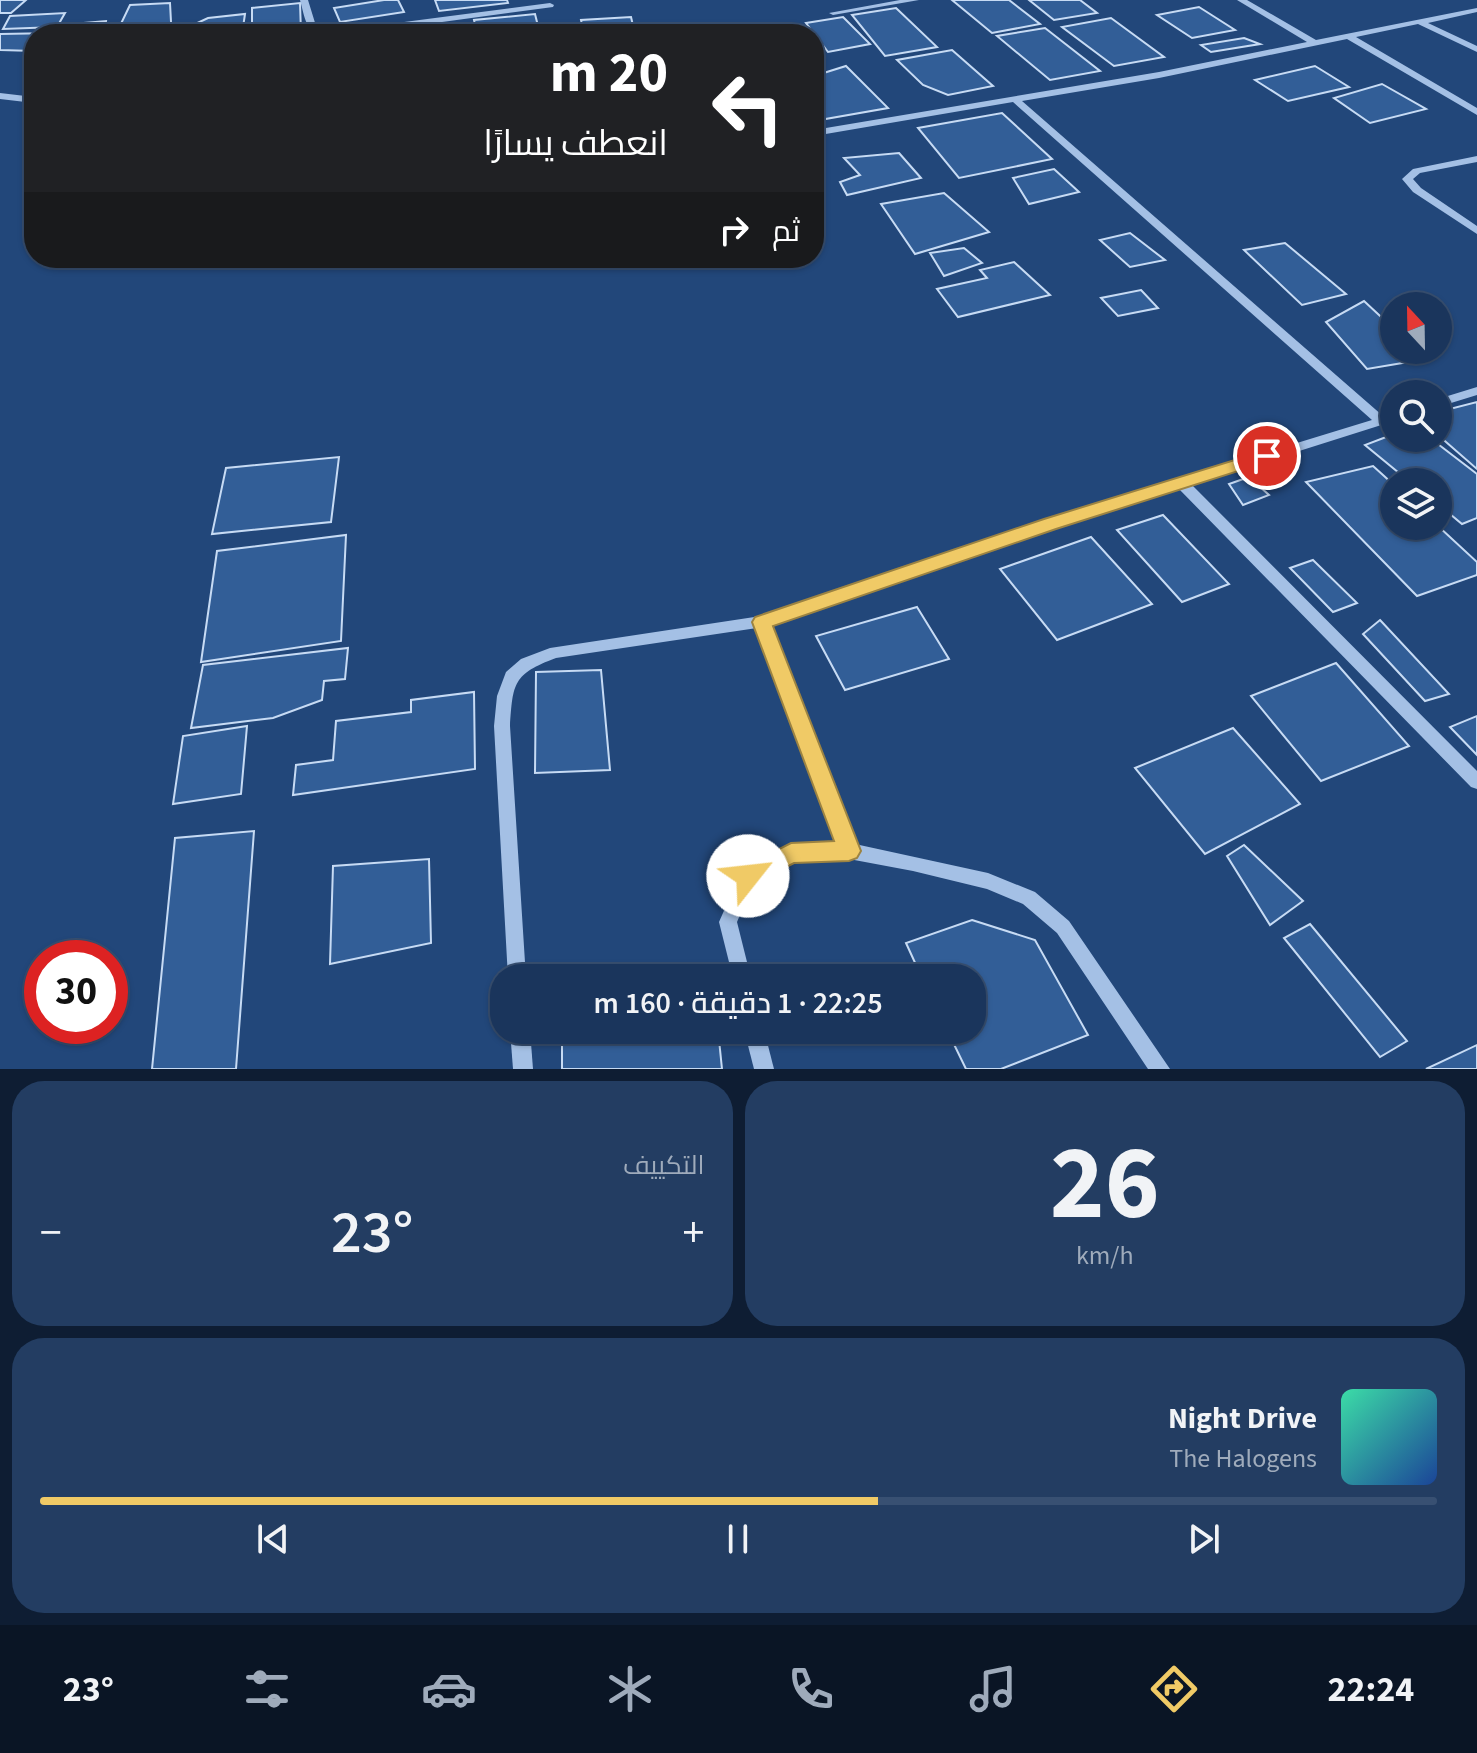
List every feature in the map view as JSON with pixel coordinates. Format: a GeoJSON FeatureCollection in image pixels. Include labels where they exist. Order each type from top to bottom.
{"type":"FeatureCollection","features":[{"type":"Feature","properties":{"kind":"street"},"geometry":{"type":"LineString","coordinates":[[304,0],[311,24]]}},
{"type":"Feature","properties":{"kind":"street"},"geometry":{"type":"LineString","coordinates":[[833,13],[915,0]]}},
{"type":"Feature","properties":{"kind":"street"},"geometry":{"type":"LineString","coordinates":[[1241,0],[1313,42]]}},
{"type":"Feature","properties":{"kind":"street"},"geometry":{"type":"LineString","coordinates":[[409,24],[550,5]]}},
{"type":"Feature","properties":{"kind":"street"},"geometry":{"type":"LineString","coordinates":[[824,131],[1159,75],[1477,10]]}},
{"type":"Feature","properties":{"kind":"street"},"geometry":{"type":"LineString","coordinates":[[1420,22],[1477,49]]}},
{"type":"Feature","properties":{"kind":"street"},"geometry":{"type":"LineString","coordinates":[[1348,36],[1477,112]]}},
{"type":"Feature","properties":{"kind":"street"},"geometry":{"type":"LineString","coordinates":[[0,96],[24,99]]}},
{"type":"Feature","properties":{"kind":"street"},"geometry":{"type":"LineString","coordinates":[[1016,100],[1380,413]]}},
{"type":"Feature","properties":{"kind":"street"},"geometry":{"type":"LineString","coordinates":[[1477,159],[1417,171],[1408,175],[1407,179],[1417,190],[1477,231]]}},
{"type":"Feature","properties":{"kind":"street"},"geometry":{"type":"LineString","coordinates":[[1452,399],[1477,391]]}},
{"type":"Feature","properties":{"kind":"street"},"geometry":{"type":"LineString","coordinates":[[516,964],[502,726],[504,694],[510,677],[524,663],[555,652],[762,622],[1182,483],[1380,421]]}},
{"type":"Feature","properties":{"kind":"street"},"geometry":{"type":"LineString","coordinates":[[1182,483],[1477,782]]}},
{"type":"Feature","properties":{"kind":"street"},"geometry":{"type":"LineString","coordinates":[[762,622],[849,851]]}},
{"type":"Feature","properties":{"kind":"street"},"geometry":{"type":"LineString","coordinates":[[738,964],[728,922],[748,876],[791,853],[849,851],[988,881],[1029,898],[1063,927],[1160,1069]]}},
{"type":"Feature","properties":{"kind":"street"},"geometry":{"type":"LineString","coordinates":[[521,1044],[523,1069]]}},
{"type":"Feature","properties":{"kind":"street"},"geometry":{"type":"LineString","coordinates":[[758,1044],[764,1069]]}},
{"type":"Feature","properties":{"kind":"building"},"geometry":{"type":"Polygon","coordinates":[[[0,0],[26,0],[11,13],[0,13],[0,0]]]}},
{"type":"Feature","properties":{"kind":"building"},"geometry":{"type":"Polygon","coordinates":[[[398,0],[404,12],[340,22],[334,8],[398,0]]]}},
{"type":"Feature","properties":{"kind":"building"},"geometry":{"type":"Polygon","coordinates":[[[435,0],[507,0],[508,3],[439,11],[435,0]]]}},
{"type":"Feature","properties":{"kind":"building"},"geometry":{"type":"Polygon","coordinates":[[[952,0],[1009,0],[1040,24],[992,33],[952,0]]]}},
{"type":"Feature","properties":{"kind":"building"},"geometry":{"type":"Polygon","coordinates":[[[1029,0],[1080,0],[1097,13],[1054,20],[1029,0]]]}},
{"type":"Feature","properties":{"kind":"building"},"geometry":{"type":"Polygon","coordinates":[[[170,3],[171,22],[121,24],[130,5],[170,3]]]}},
{"type":"Feature","properties":{"kind":"building"},"geometry":{"type":"Polygon","coordinates":[[[300,3],[301,24],[252,24],[252,8],[300,3]]]}},
{"type":"Feature","properties":{"kind":"building"},"geometry":{"type":"Polygon","coordinates":[[[1199,7],[1235,30],[1192,38],[1157,15],[1199,7]]]}},
{"type":"Feature","properties":{"kind":"building"},"geometry":{"type":"Polygon","coordinates":[[[896,8],[937,47],[885,56],[852,15],[896,8]]]}},
{"type":"Feature","properties":{"kind":"building"},"geometry":{"type":"Polygon","coordinates":[[[65,13],[59,24],[24,24],[24,28],[3,29],[10,16],[65,13]]]}},
{"type":"Feature","properties":{"kind":"building"},"geometry":{"type":"Polygon","coordinates":[[[245,14],[244,24],[195,24],[208,18],[245,14]]]}},
{"type":"Feature","properties":{"kind":"building"},"geometry":{"type":"Polygon","coordinates":[[[535,14],[538,24],[475,24],[474,20],[535,14]]]}},
{"type":"Feature","properties":{"kind":"building"},"geometry":{"type":"Polygon","coordinates":[[[631,17],[633,24],[582,24],[581,20],[631,17]]]}},
{"type":"Feature","properties":{"kind":"building"},"geometry":{"type":"Polygon","coordinates":[[[843,17],[870,44],[828,52],[824,47],[824,24],[806,23],[843,17]]]}},
{"type":"Feature","properties":{"kind":"building"},"geometry":{"type":"Polygon","coordinates":[[[1111,18],[1164,57],[1114,66],[1062,27],[1111,18]]]}},
{"type":"Feature","properties":{"kind":"building"},"geometry":{"type":"Polygon","coordinates":[[[106,21],[106,24],[72,24],[106,21]]]}},
{"type":"Feature","properties":{"kind":"building"},"geometry":{"type":"Polygon","coordinates":[[[1045,28],[1100,71],[1050,80],[997,36],[1045,28]]]}},
{"type":"Feature","properties":{"kind":"building"},"geometry":{"type":"Polygon","coordinates":[[[0,34],[24,34],[24,51],[0,50],[0,34]]]}},
{"type":"Feature","properties":{"kind":"building"},"geometry":{"type":"Polygon","coordinates":[[[1244,38],[1260,44],[1211,52],[1201,45],[1244,38]]]}},
{"type":"Feature","properties":{"kind":"building"},"geometry":{"type":"Polygon","coordinates":[[[952,50],[993,86],[948,95],[923,85],[897,60],[952,50]]]}},
{"type":"Feature","properties":{"kind":"building"},"geometry":{"type":"Polygon","coordinates":[[[846,66],[888,108],[824,119],[824,73],[846,66]]]}},
{"type":"Feature","properties":{"kind":"building"},"geometry":{"type":"Polygon","coordinates":[[[1315,66],[1349,87],[1288,101],[1255,80],[1315,66]]]}},
{"type":"Feature","properties":{"kind":"building"},"geometry":{"type":"Polygon","coordinates":[[[1382,84],[1426,109],[1370,123],[1334,98],[1382,84]]]}},
{"type":"Feature","properties":{"kind":"building"},"geometry":{"type":"Polygon","coordinates":[[[1002,113],[1052,159],[959,178],[918,128],[1002,113]]]}},
{"type":"Feature","properties":{"kind":"building"},"geometry":{"type":"Polygon","coordinates":[[[899,153],[921,178],[847,195],[840,182],[860,175],[844,158],[899,153]]]}},
{"type":"Feature","properties":{"kind":"building"},"geometry":{"type":"Polygon","coordinates":[[[1054,169],[1079,192],[1029,204],[1013,178],[1054,169]]]}},
{"type":"Feature","properties":{"kind":"building"},"geometry":{"type":"Polygon","coordinates":[[[944,193],[989,232],[915,254],[881,204],[944,193]]]}},
{"type":"Feature","properties":{"kind":"building"},"geometry":{"type":"Polygon","coordinates":[[[1130,233],[1165,260],[1130,267],[1100,240],[1130,233]]]}},
{"type":"Feature","properties":{"kind":"building"},"geometry":{"type":"Polygon","coordinates":[[[1285,243],[1346,294],[1302,305],[1244,250],[1285,243]]]}},
{"type":"Feature","properties":{"kind":"building"},"geometry":{"type":"Polygon","coordinates":[[[964,248],[982,263],[944,276],[930,253],[964,248]]]}},
{"type":"Feature","properties":{"kind":"building"},"geometry":{"type":"Polygon","coordinates":[[[1014,262],[1050,295],[958,317],[937,289],[987,278],[980,270],[1014,262]]]}},
{"type":"Feature","properties":{"kind":"building"},"geometry":{"type":"Polygon","coordinates":[[[1141,290],[1158,308],[1118,316],[1101,298],[1141,290]]]}},
{"type":"Feature","properties":{"kind":"building"},"geometry":{"type":"Polygon","coordinates":[[[1364,301],[1380,316],[1380,364],[1396,364],[1367,369],[1326,322],[1364,301]]]}},
{"type":"Feature","properties":{"kind":"building"},"geometry":{"type":"Polygon","coordinates":[[[1477,402],[1477,469],[1452,447],[1452,408],[1477,402]]]}},
{"type":"Feature","properties":{"kind":"building"},"geometry":{"type":"Polygon","coordinates":[[[1380,439],[1380,452],[1448,452],[1477,474],[1477,518],[1462,524],[1452,516],[1452,468],[1393,468],[1365,445],[1380,439]]]}},
{"type":"Feature","properties":{"kind":"building"},"geometry":{"type":"Polygon","coordinates":[[[339,457],[331,522],[212,534],[226,468],[339,457]]]}},
{"type":"Feature","properties":{"kind":"building"},"geometry":{"type":"Polygon","coordinates":[[[1373,466],[1380,472],[1380,540],[1452,539],[1477,562],[1477,575],[1417,596],[1306,482],[1373,466]]]}},
{"type":"Feature","properties":{"kind":"building"},"geometry":{"type":"Polygon","coordinates":[[[1249,477],[1269,495],[1243,505],[1229,484],[1249,477]]]}},
{"type":"Feature","properties":{"kind":"building"},"geometry":{"type":"Polygon","coordinates":[[[1163,515],[1229,584],[1182,602],[1117,530],[1163,515]]]}},
{"type":"Feature","properties":{"kind":"building"},"geometry":{"type":"Polygon","coordinates":[[[346,535],[341,641],[201,662],[217,551],[346,535]]]}},
{"type":"Feature","properties":{"kind":"building"},"geometry":{"type":"Polygon","coordinates":[[[1091,537],[1152,604],[1057,640],[1000,569],[1091,537]]]}},
{"type":"Feature","properties":{"kind":"building"},"geometry":{"type":"Polygon","coordinates":[[[1313,560],[1357,603],[1333,612],[1290,568],[1313,560]]]}},
{"type":"Feature","properties":{"kind":"building"},"geometry":{"type":"Polygon","coordinates":[[[917,607],[949,659],[845,690],[816,636],[917,607]]]}},
{"type":"Feature","properties":{"kind":"building"},"geometry":{"type":"Polygon","coordinates":[[[1380,620],[1449,694],[1425,701],[1363,634],[1380,620]]]}},
{"type":"Feature","properties":{"kind":"building"},"geometry":{"type":"Polygon","coordinates":[[[348,648],[345,679],[324,681],[322,700],[273,718],[191,728],[203,665],[348,648]]]}},
{"type":"Feature","properties":{"kind":"building"},"geometry":{"type":"Polygon","coordinates":[[[1336,663],[1409,746],[1321,781],[1251,696],[1336,663]]]}},
{"type":"Feature","properties":{"kind":"building"},"geometry":{"type":"Polygon","coordinates":[[[601,670],[610,770],[535,773],[536,672],[601,670]]]}},
{"type":"Feature","properties":{"kind":"building"},"geometry":{"type":"Polygon","coordinates":[[[474,692],[475,769],[293,795],[296,765],[333,760],[336,721],[411,712],[411,700],[474,692]]]}},
{"type":"Feature","properties":{"kind":"building"},"geometry":{"type":"Polygon","coordinates":[[[1477,716],[1477,755],[1450,727],[1477,716]]]}},
{"type":"Feature","properties":{"kind":"building"},"geometry":{"type":"Polygon","coordinates":[[[247,726],[241,794],[173,804],[183,736],[247,726]]]}},
{"type":"Feature","properties":{"kind":"building"},"geometry":{"type":"Polygon","coordinates":[[[1233,728],[1300,804],[1205,854],[1135,768],[1233,728]]]}},
{"type":"Feature","properties":{"kind":"building"},"geometry":{"type":"Polygon","coordinates":[[[254,831],[236,1069],[152,1069],[175,838],[254,831]]]}},
{"type":"Feature","properties":{"kind":"building"},"geometry":{"type":"Polygon","coordinates":[[[1244,845],[1303,901],[1270,925],[1227,856],[1244,845]]]}},
{"type":"Feature","properties":{"kind":"building"},"geometry":{"type":"Polygon","coordinates":[[[429,859],[431,943],[330,964],[333,866],[429,859]]]}},
{"type":"Feature","properties":{"kind":"building"},"geometry":{"type":"Polygon","coordinates":[[[972,920],[1035,940],[1088,1035],[1001,1069],[966,1069],[954,1044],[986,1044],[986,964],[916,964],[906,943],[972,920]]]}},
{"type":"Feature","properties":{"kind":"building"},"geometry":{"type":"Polygon","coordinates":[[[1310,924],[1407,1041],[1380,1057],[1284,938],[1310,924]]]}},
{"type":"Feature","properties":{"kind":"building"},"geometry":{"type":"Polygon","coordinates":[[[562,1044],[719,1044],[722,1069],[562,1069],[562,1044]]]}},
{"type":"Feature","properties":{"kind":"building"},"geometry":{"type":"Polygon","coordinates":[[[1477,1045],[1477,1069],[1426,1069],[1477,1045]]]}},
{"type":"Feature","properties":{"kind":"route"},"geometry":{"type":"LineString","coordinates":[[748,876],[791,853],[849,851],[762,622],[1050,524],[1267,456]]}}]}
